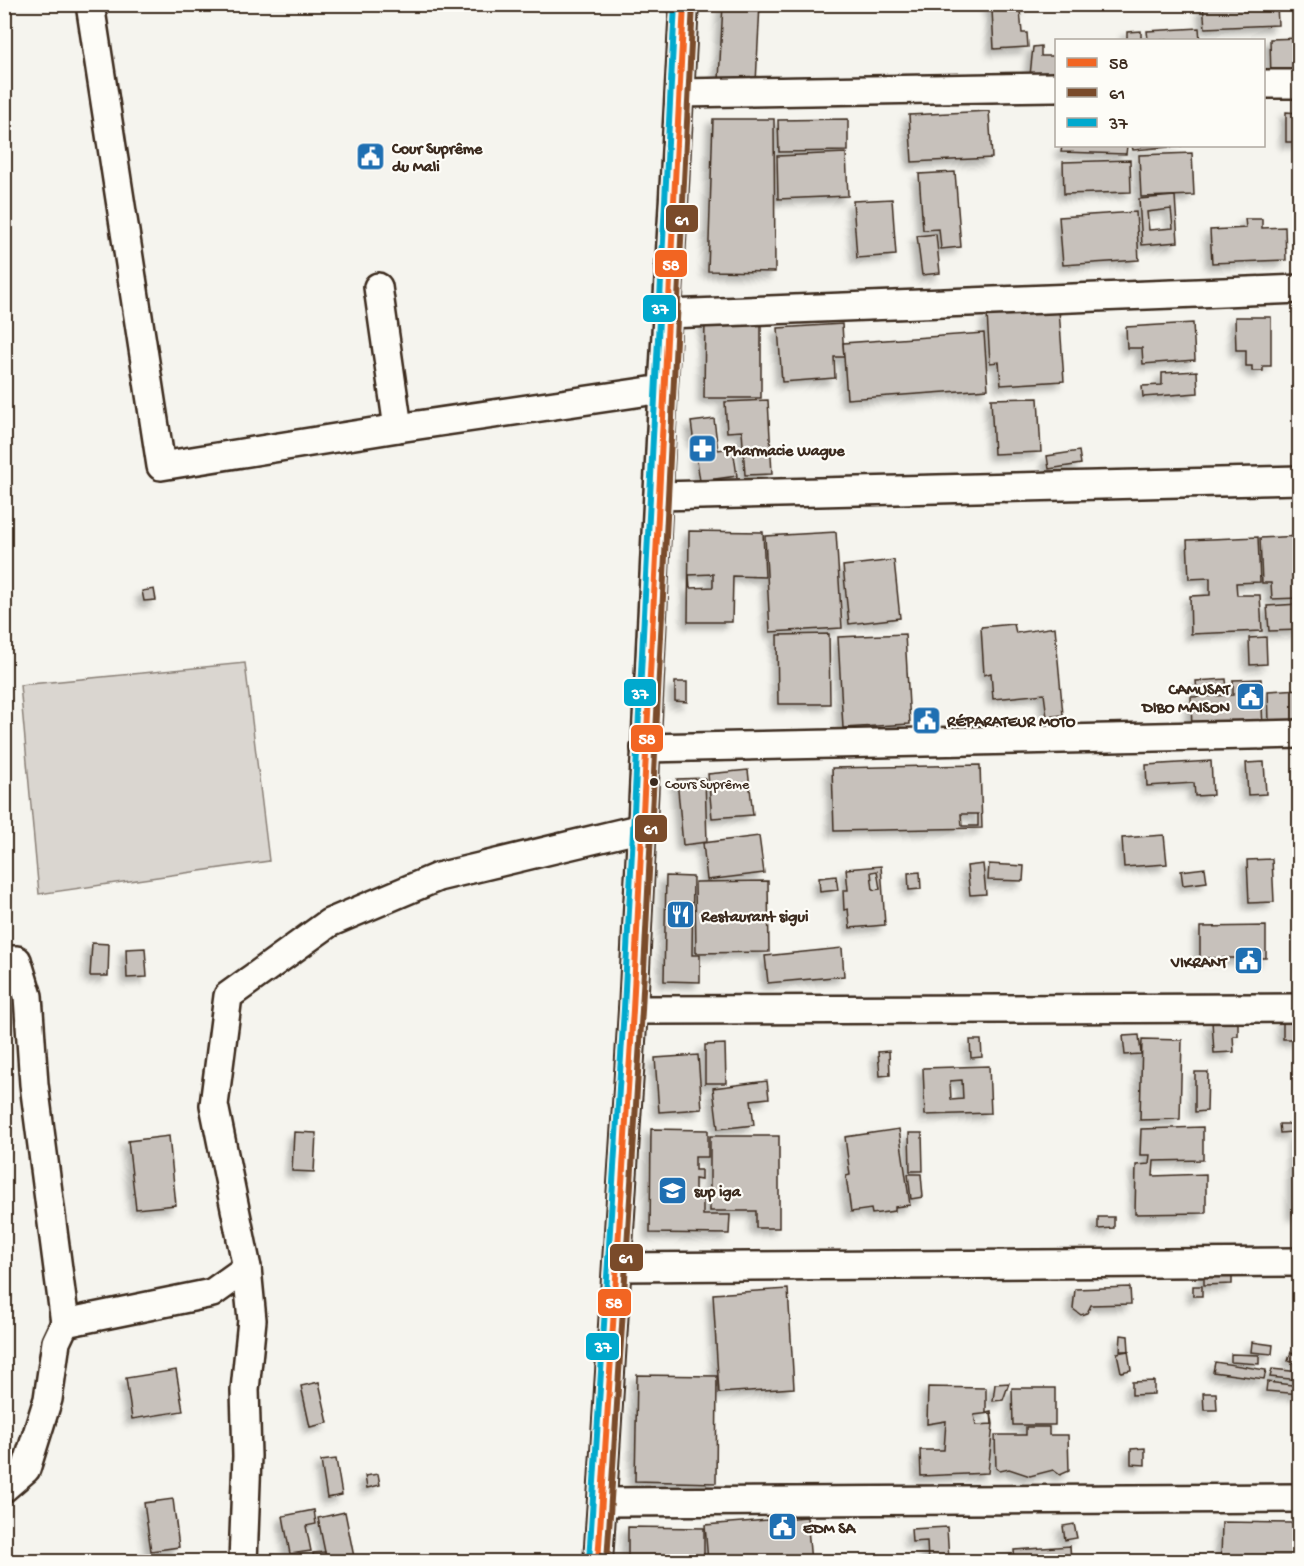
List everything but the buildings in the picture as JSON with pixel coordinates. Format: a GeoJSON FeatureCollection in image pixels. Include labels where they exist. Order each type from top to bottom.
{"type":"FeatureCollection","features":[{"type":"Feature","properties":{"kind":"street"},"geometry":{"type":"LineString","coordinates":[[90,4],[161,466],[663,389]]}},
{"type":"Feature","properties":{"kind":"street"},"geometry":{"type":"LineString","coordinates":[[598,1562],[633,1010],[684,4]]}},
{"type":"Feature","properties":{"kind":"street"},"geometry":{"type":"LineString","coordinates":[[1265,84],[1299,84]]}},
{"type":"Feature","properties":{"kind":"street"},"geometry":{"type":"LineString","coordinates":[[680,93],[1055,87]]}},
{"type":"Feature","properties":{"kind":"street"},"geometry":{"type":"LineString","coordinates":[[378,287],[398,428]]}},
{"type":"Feature","properties":{"kind":"street"},"geometry":{"type":"LineString","coordinates":[[667,314],[1299,289]]}},
{"type":"Feature","properties":{"kind":"street"},"geometry":{"type":"LineString","coordinates":[[658,496],[1299,480]]}},
{"type":"Feature","properties":{"kind":"street"},"geometry":{"type":"LineString","coordinates":[[645,748],[1299,734]]}},
{"type":"Feature","properties":{"kind":"street"},"geometry":{"type":"LineString","coordinates":[[243,1562],[247,1456],[244,1390],[252,1320],[247,1268],[214,1105],[228,996],[329,923],[438,878],[642,828]]}},
{"type":"Feature","properties":{"kind":"street"},"geometry":{"type":"LineString","coordinates":[[4,960],[17,960],[28,996],[34,1084],[65,1323],[56,1342],[48,1399],[26,1469],[4,1488]]}},
{"type":"Feature","properties":{"kind":"street"},"geometry":{"type":"LineString","coordinates":[[633,1010],[1299,1008]]}},
{"type":"Feature","properties":{"kind":"street"},"geometry":{"type":"LineString","coordinates":[[617,1267],[1299,1262]]}},
{"type":"Feature","properties":{"kind":"street"},"geometry":{"type":"LineString","coordinates":[[65,1323],[212,1293],[247,1268]]}},
{"type":"Feature","properties":{"kind":"street"},"geometry":{"type":"LineString","coordinates":[[602,1502],[1299,1498]]}},
{"type":"Feature","properties":{"kind":"shaded area"},"geometry":{"type":"Polygon","coordinates":[[[245,663],[269,861],[39,894],[20,685],[245,663]]]}},
{"type":"Feature","properties":{"kind":"transit line","name":"37"},"geometry":{"type":"LineString","coordinates":[[589,1561],[624,1009],[675,4]]}},
{"type":"Feature","properties":{"kind":"transit line","name":"58"},"geometry":{"type":"LineString","coordinates":[[598,1562],[633,1010],[684,4]]}},
{"type":"Feature","properties":{"kind":"transit line","name":"61"},"geometry":{"type":"LineString","coordinates":[[607,1562],[642,1010],[693,4]]}},
{"type":"Feature","properties":{"kind":"place","name":"Cour Suprême du Mali"},"geometry":{"type":"Point","coordinates":[371,156]}},
{"type":"Feature","properties":{"kind":"place","name":"Pharmacie Wague"},"geometry":{"type":"Point","coordinates":[703,449]}},
{"type":"Feature","properties":{"kind":"place","name":"CAMUSAT DIBO MAISON"},"geometry":{"type":"Point","coordinates":[1251,697]}},
{"type":"Feature","properties":{"kind":"place","name":"RÉPARATEUR MOTO"},"geometry":{"type":"Point","coordinates":[926,720]}},
{"type":"Feature","properties":{"kind":"place","name":"Cours Suprême"},"geometry":{"type":"Point","coordinates":[654,782]}},
{"type":"Feature","properties":{"kind":"place","name":"Restaurant sigui"},"geometry":{"type":"Point","coordinates":[680,915]}},
{"type":"Feature","properties":{"kind":"place","name":"VIKRANT"},"geometry":{"type":"Point","coordinates":[1248,961]}},
{"type":"Feature","properties":{"kind":"place","name":"sup iga"},"geometry":{"type":"Point","coordinates":[673,1190]}},
{"type":"Feature","properties":{"kind":"place","name":"EDM SA"},"geometry":{"type":"Point","coordinates":[782,1527]}}]}
